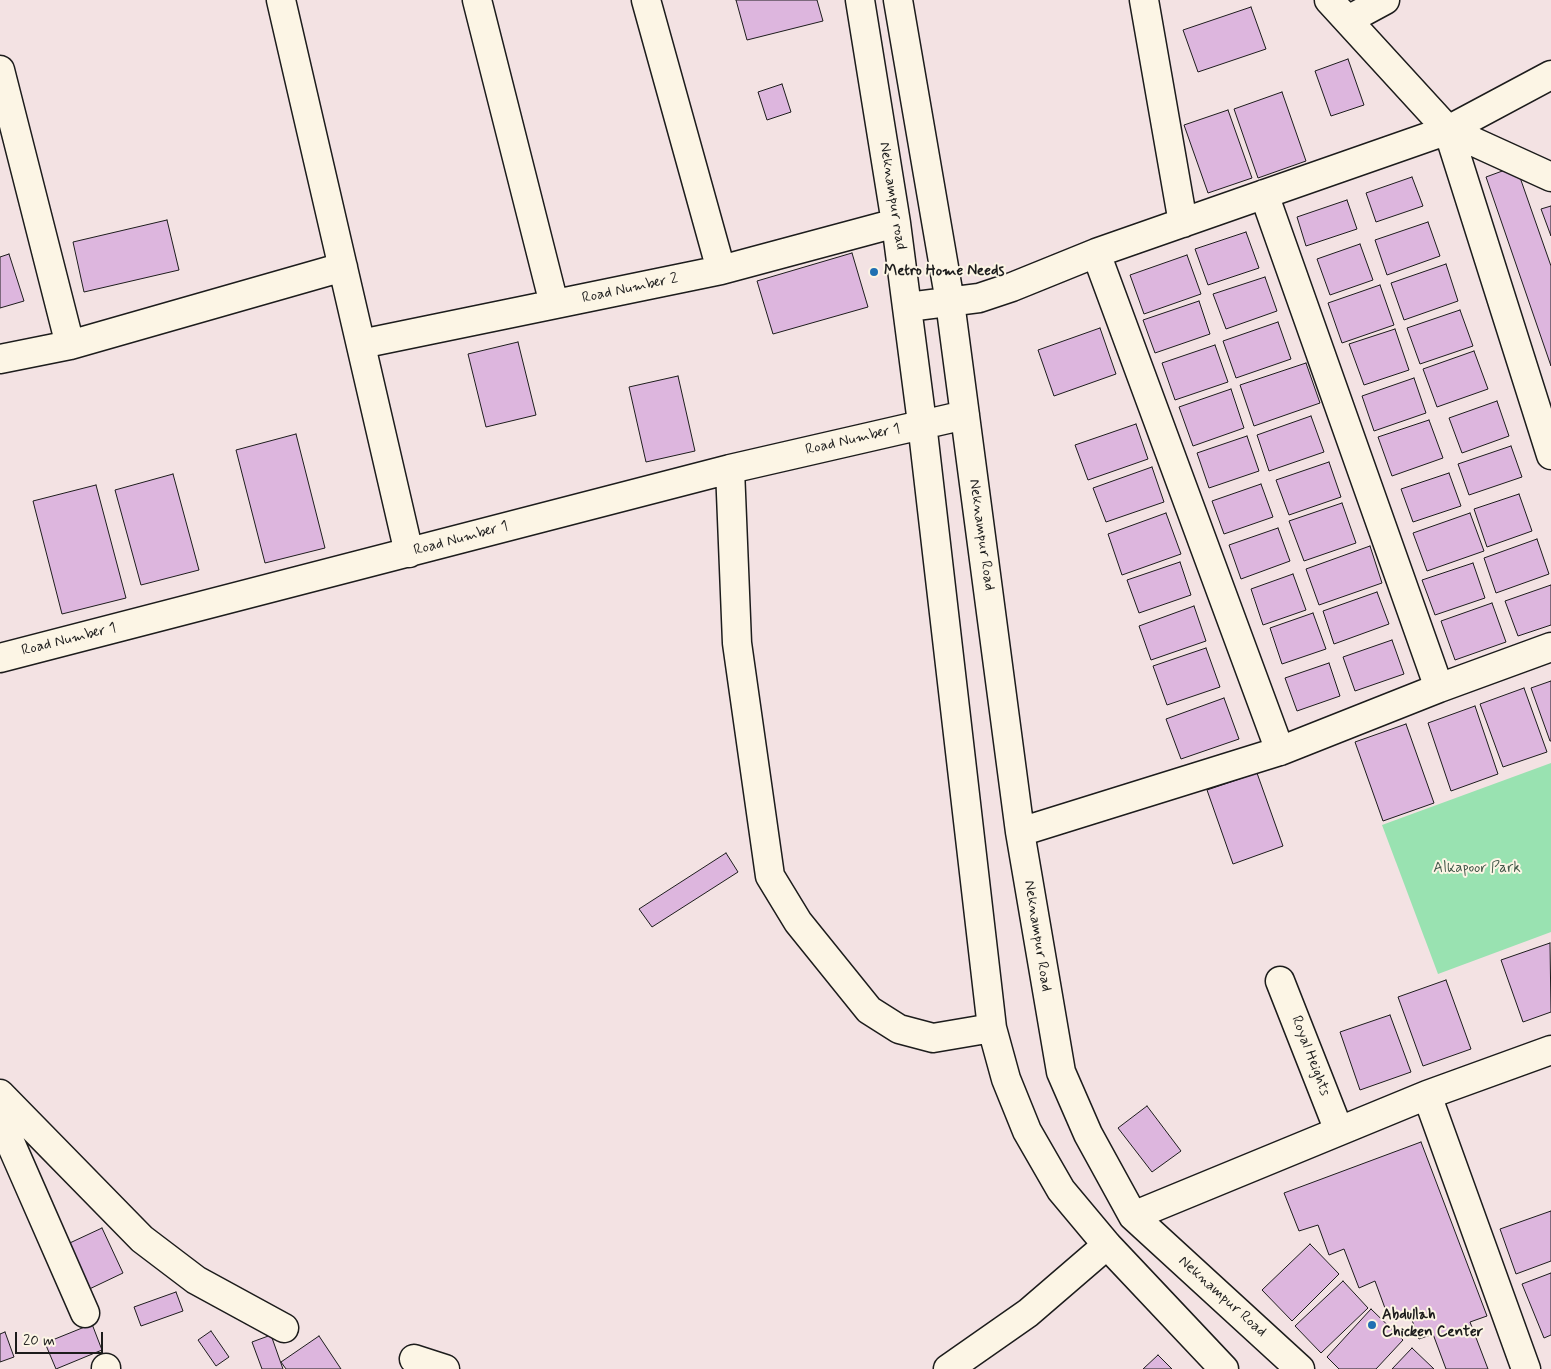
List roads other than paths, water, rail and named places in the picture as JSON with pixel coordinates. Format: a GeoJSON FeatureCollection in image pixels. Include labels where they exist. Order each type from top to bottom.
{"type":"FeatureCollection","features":[{"type":"Feature","properties":{"kind":"street"},"geometry":{"type":"LineString","coordinates":[[282,0],[409,553]]}},
{"type":"Feature","properties":{"kind":"street"},"geometry":{"type":"LineString","coordinates":[[477,0],[554,304]]}},
{"type":"Feature","properties":{"kind":"street"},"geometry":{"type":"LineString","coordinates":[[646,0],[721,270]]}},
{"type":"Feature","properties":{"kind":"street","name":"Neknampur road"},"geometry":{"type":"LineString","coordinates":[[860,0],[896,223],[922,423]]}},
{"type":"Feature","properties":{"kind":"street"},"geometry":{"type":"LineString","coordinates":[[898,0],[950,302],[965,415]]}},
{"type":"Feature","properties":{"kind":"street"},"geometry":{"type":"LineString","coordinates":[[1144,0],[1183,223]]}},
{"type":"Feature","properties":{"kind":"street"},"geometry":{"type":"LineString","coordinates":[[1329,0],[1448,130],[1551,177]]}},
{"type":"Feature","properties":{"kind":"street"},"geometry":{"type":"LineString","coordinates":[[1348,20],[1385,0]]}},
{"type":"Feature","properties":{"kind":"street"},"geometry":{"type":"LineString","coordinates":[[0,70],[70,345]]}},
{"type":"Feature","properties":{"kind":"street"},"geometry":{"type":"LineString","coordinates":[[908,306],[979,298],[1096,253],[1448,130],[1551,75]]}},
{"type":"Feature","properties":{"kind":"street"},"geometry":{"type":"LineString","coordinates":[[1448,130],[1551,455]]}},
{"type":"Feature","properties":{"kind":"street"},"geometry":{"type":"LineString","coordinates":[[1264,194],[1439,688]]}},
{"type":"Feature","properties":{"kind":"street","name":"Road Number 2"},"geometry":{"type":"LineString","coordinates":[[360,344],[721,270],[896,223]]}},
{"type":"Feature","properties":{"kind":"street"},"geometry":{"type":"LineString","coordinates":[[1096,253],[1280,751]]}},
{"type":"Feature","properties":{"kind":"street"},"geometry":{"type":"LineString","coordinates":[[0,359],[70,345],[343,267]]}},
{"type":"Feature","properties":{"kind":"street","name":"Road Number 1"},"geometry":{"type":"LineString","coordinates":[[0,658],[730,469],[922,423],[965,415]]}},
{"type":"Feature","properties":{"kind":"street","name":"Neknampur Road"},"geometry":{"type":"LineString","coordinates":[[965,415],[1020,832],[1061,1072],[1088,1134],[1133,1216],[1300,1369]]}},
{"type":"Feature","properties":{"kind":"street"},"geometry":{"type":"LineString","coordinates":[[922,423],[992,1028],[1006,1079],[1027,1131],[1062,1190],[1107,1245],[1224,1369]]}},
{"type":"Feature","properties":{"kind":"street"},"geometry":{"type":"LineString","coordinates":[[730,469],[737,642],[770,876],[798,922],[869,1010],[899,1029],[933,1038],[992,1028]]}},
{"type":"Feature","properties":{"kind":"street"},"geometry":{"type":"LineString","coordinates":[[1020,832],[1280,751],[1439,688],[1551,647]]}},
{"type":"Feature","properties":{"kind":"street","name":"Royal Heights"},"geometry":{"type":"LineString","coordinates":[[1280,981],[1339,1131]]}},
{"type":"Feature","properties":{"kind":"street"},"geometry":{"type":"LineString","coordinates":[[1133,1216],[1427,1095],[1551,1050]]}},
{"type":"Feature","properties":{"kind":"street"},"geometry":{"type":"LineString","coordinates":[[0,1094],[142,1239],[196,1280],[284,1328]]}},
{"type":"Feature","properties":{"kind":"street"},"geometry":{"type":"LineString","coordinates":[[1427,1095],[1526,1369]]}},
{"type":"Feature","properties":{"kind":"street"},"geometry":{"type":"LineString","coordinates":[[0,1119],[85,1313]]}},
{"type":"Feature","properties":{"kind":"street"},"geometry":{"type":"LineString","coordinates":[[948,1369],[1028,1313],[1107,1245]]}},
{"type":"Feature","properties":{"kind":"street"},"geometry":{"type":"LineString","coordinates":[[414,1359],[445,1369]]}},
{"type":"Feature","properties":{"kind":"place","name":"Metro Home Needs"},"geometry":{"type":"Point","coordinates":[874,272]}},
{"type":"Feature","properties":{"kind":"place","name":"Abdullah Chicken Center"},"geometry":{"type":"Point","coordinates":[1372,1325]}},
{"type":"Feature","properties":{"kind":"park label","name":"Alkapoor Park"},"geometry":{"type":"Point","coordinates":[1477,869]}}]}
